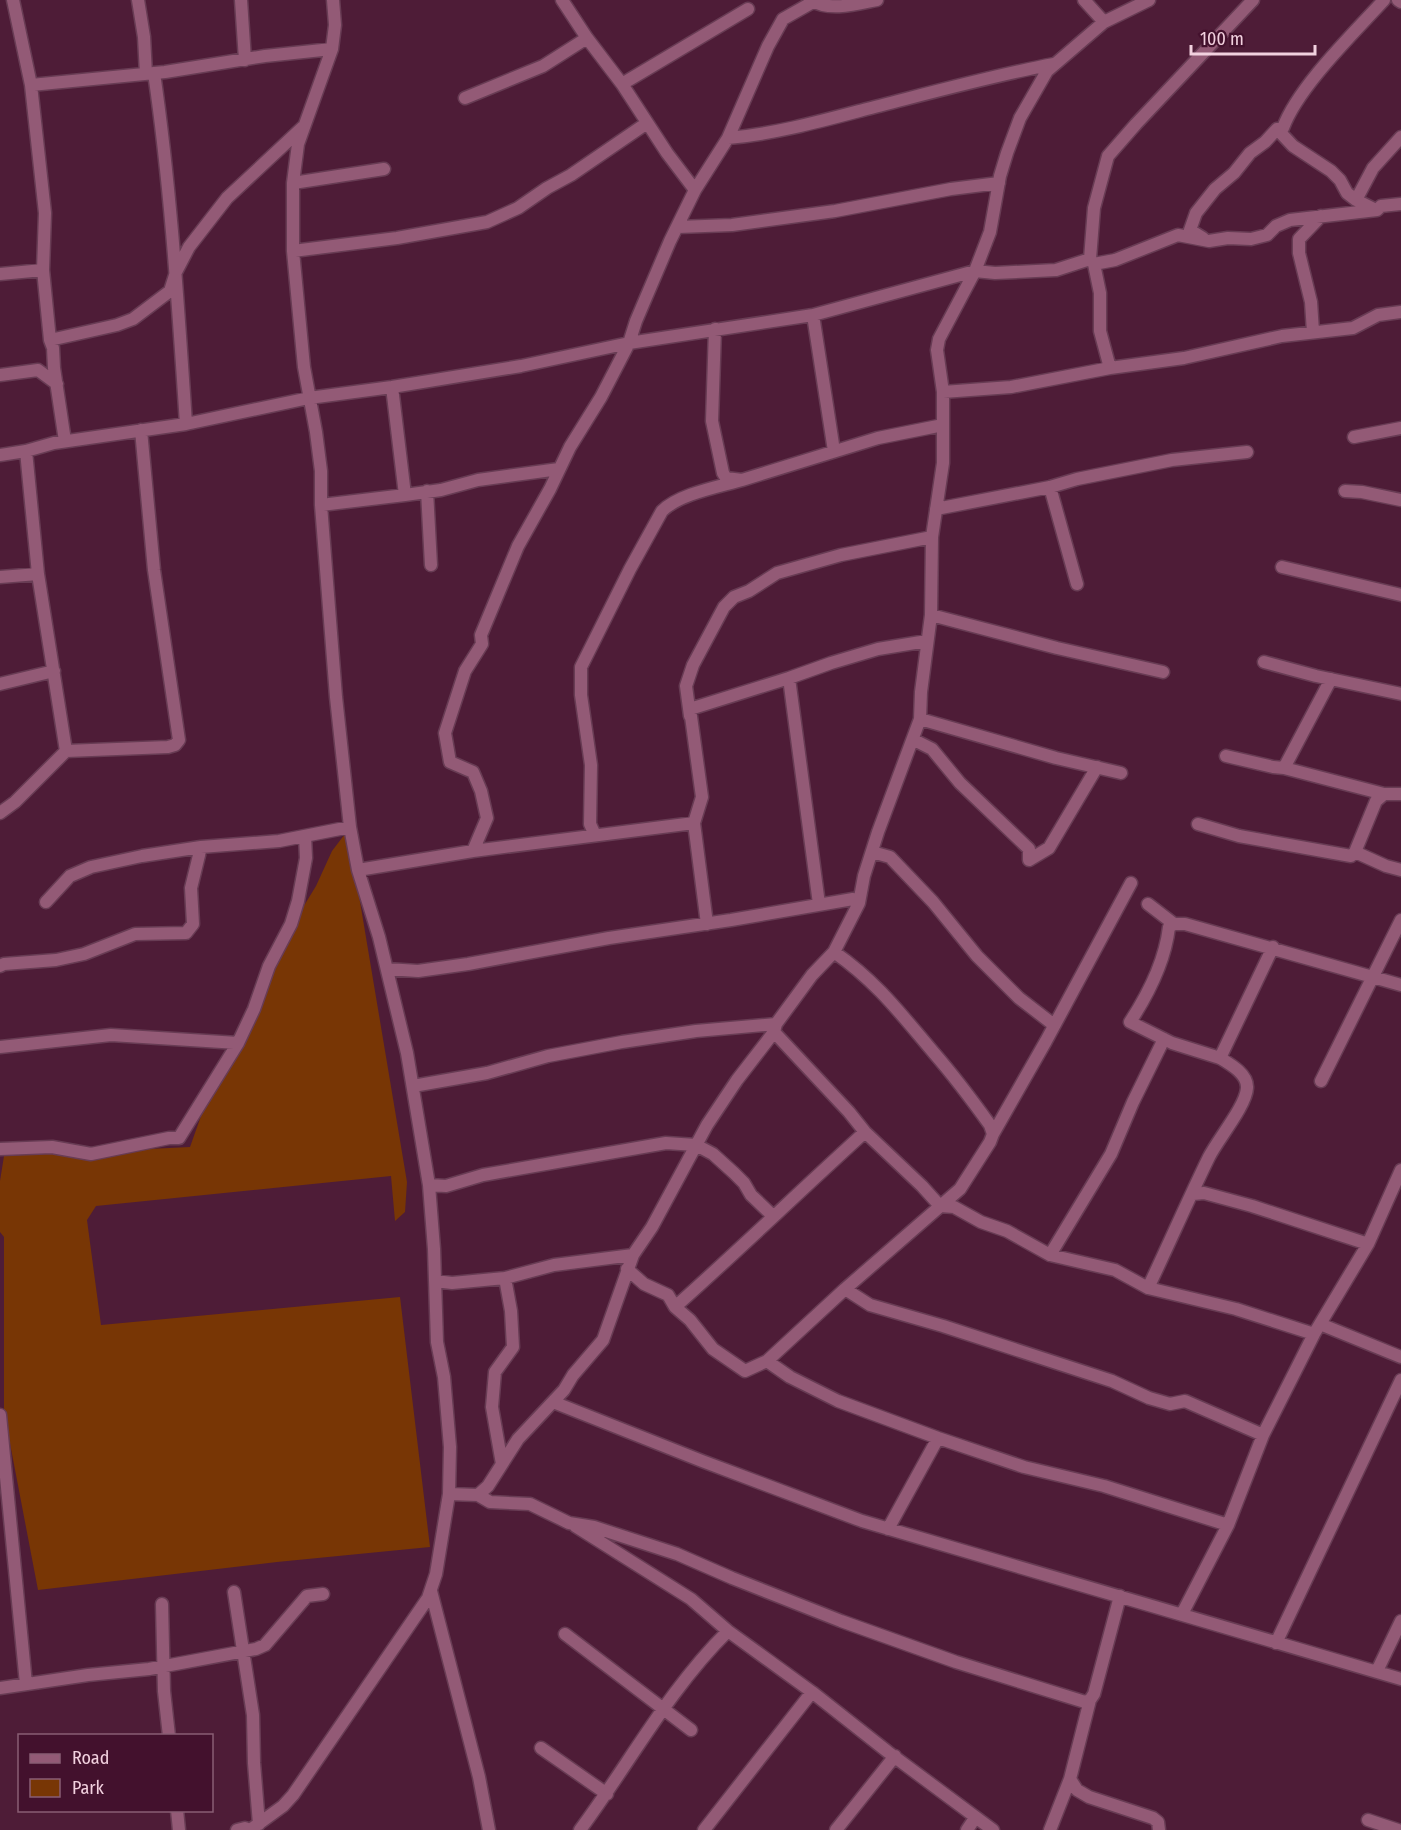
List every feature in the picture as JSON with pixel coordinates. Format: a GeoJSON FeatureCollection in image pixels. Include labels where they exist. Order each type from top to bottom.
{"type":"FeatureCollection","features":[{"type":"Feature","properties":{"kind":"street"},"geometry":{"type":"LineString","coordinates":[[13,0],[31,86],[45,213],[44,270],[50,340],[65,441]]}},
{"type":"Feature","properties":{"kind":"street"},"geometry":{"type":"LineString","coordinates":[[138,0],[150,73],[162,125],[176,272],[186,424]]}},
{"type":"Feature","properties":{"kind":"street"},"geometry":{"type":"LineString","coordinates":[[241,0],[245,60]]}},
{"type":"Feature","properties":{"kind":"street"},"geometry":{"type":"LineString","coordinates":[[237,1830],[253,1828],[283,1806],[293,1795],[432,1591],[449,1494],[450,1448],[444,1377],[437,1342],[429,1185],[407,1053],[379,937],[358,870],[350,827],[336,697],[321,505],[321,471],[295,292],[293,183],[298,144],[332,49],[335,25],[333,0]]}},
{"type":"Feature","properties":{"kind":"street"},"geometry":{"type":"LineString","coordinates":[[564,0],[587,38],[622,84],[667,153],[695,190]]}},
{"type":"Feature","properties":{"kind":"street"},"geometry":{"type":"LineString","coordinates":[[473,851],[487,818],[481,791],[473,772],[450,762],[445,733],[465,671],[482,644],[482,635],[518,546],[570,447],[601,397],[629,343],[670,241],[695,190],[728,138],[768,46],[783,19],[812,1],[821,6],[835,6],[877,0]]}},
{"type":"Feature","properties":{"kind":"street"},"geometry":{"type":"LineString","coordinates":[[1084,0],[1104,22]]}},
{"type":"Feature","properties":{"kind":"street"},"geometry":{"type":"LineString","coordinates":[[478,1495],[488,1486],[518,1439],[553,1401],[603,1340],[633,1256],[652,1227],[696,1145],[737,1080],[812,975],[834,951],[859,903],[872,852],[920,719],[921,692],[931,615],[932,537],[943,463],[943,392],[937,350],[939,339],[975,271],[990,232],[1007,153],[1020,118],[1047,71],[1104,22],[1149,0]]}},
{"type":"Feature","properties":{"kind":"street"},"geometry":{"type":"LineString","coordinates":[[1110,368],[1100,331],[1100,293],[1092,261],[1094,208],[1108,156],[1253,0]]}},
{"type":"Feature","properties":{"kind":"street"},"geometry":{"type":"LineString","coordinates":[[0,455],[65,441],[186,424],[309,398],[521,366],[629,343],[813,315],[975,271],[995,273],[1056,270],[1092,261],[1115,260],[1190,230],[1196,213],[1215,189],[1277,129],[1283,129],[1289,113],[1315,77],[1384,0]]}},
{"type":"Feature","properties":{"kind":"street"},"geometry":{"type":"LineString","coordinates":[[622,84],[748,9]]}},
{"type":"Feature","properties":{"kind":"street"},"geometry":{"type":"LineString","coordinates":[[465,98],[543,66],[587,38]]}},
{"type":"Feature","properties":{"kind":"street"},"geometry":{"type":"LineString","coordinates":[[31,86],[332,49]]}},
{"type":"Feature","properties":{"kind":"street"},"geometry":{"type":"LineString","coordinates":[[728,138],[755,136],[801,126],[998,75],[1055,64]]}},
{"type":"Feature","properties":{"kind":"street"},"geometry":{"type":"LineString","coordinates":[[293,251],[397,238],[487,222],[518,208],[647,123]]}},
{"type":"Feature","properties":{"kind":"street"},"geometry":{"type":"LineString","coordinates":[[50,340],[117,325],[133,319],[170,291],[176,272],[189,247],[226,198],[305,125]]}},
{"type":"Feature","properties":{"kind":"street"},"geometry":{"type":"LineString","coordinates":[[1277,129],[1293,146],[1331,171],[1340,180],[1347,193],[1377,210]]}},
{"type":"Feature","properties":{"kind":"street"},"geometry":{"type":"LineString","coordinates":[[1356,200],[1373,168],[1401,137]]}},
{"type":"Feature","properties":{"kind":"street"},"geometry":{"type":"LineString","coordinates":[[279,149],[298,144]]}},
{"type":"Feature","properties":{"kind":"street"},"geometry":{"type":"LineString","coordinates":[[293,183],[384,169]]}},
{"type":"Feature","properties":{"kind":"street"},"geometry":{"type":"LineString","coordinates":[[678,227],[732,225],[835,211],[951,189],[999,183]]}},
{"type":"Feature","properties":{"kind":"street"},"geometry":{"type":"LineString","coordinates":[[1178,236],[1209,241],[1227,238],[1251,239],[1267,235],[1276,226],[1290,220],[1377,210],[1381,206],[1401,204]]}},
{"type":"Feature","properties":{"kind":"street"},"geometry":{"type":"LineString","coordinates":[[1313,332],[1311,302],[1299,253],[1299,239],[1321,216]]}},
{"type":"Feature","properties":{"kind":"street"},"geometry":{"type":"LineString","coordinates":[[1190,230],[1209,241]]}},
{"type":"Feature","properties":{"kind":"street"},"geometry":{"type":"LineString","coordinates":[[0,273],[44,270]]}},
{"type":"Feature","properties":{"kind":"street"},"geometry":{"type":"LineString","coordinates":[[943,392],[1011,387],[1110,368],[1184,358],[1282,336],[1353,328],[1378,315],[1401,312]]}},
{"type":"Feature","properties":{"kind":"street"},"geometry":{"type":"LineString","coordinates":[[813,315],[834,451]]}},
{"type":"Feature","properties":{"kind":"street"},"geometry":{"type":"LineString","coordinates":[[715,329],[712,421],[723,473],[726,478],[742,480]]}},
{"type":"Feature","properties":{"kind":"street"},"geometry":{"type":"LineString","coordinates":[[0,375],[38,370],[57,384]]}},
{"type":"Feature","properties":{"kind":"street"},"geometry":{"type":"LineString","coordinates":[[392,387],[405,495]]}},
{"type":"Feature","properties":{"kind":"street"},"geometry":{"type":"LineString","coordinates":[[595,835],[590,824],[591,765],[581,695],[581,666],[662,511],[680,499],[834,451],[878,438],[943,424]]}},
{"type":"Feature","properties":{"kind":"street"},"geometry":{"type":"LineString","coordinates":[[1354,437],[1401,428]]}},
{"type":"Feature","properties":{"kind":"street"},"geometry":{"type":"LineString","coordinates":[[0,813],[15,802],[66,751],[168,747],[175,745],[179,740],[154,570],[141,430]]}},
{"type":"Feature","properties":{"kind":"street"},"geometry":{"type":"LineString","coordinates":[[26,451],[38,574],[66,751]]}},
{"type":"Feature","properties":{"kind":"street"},"geometry":{"type":"LineString","coordinates":[[936,508],[1050,488],[1077,479],[1172,460],[1247,452]]}},
{"type":"Feature","properties":{"kind":"street"},"geometry":{"type":"LineString","coordinates":[[321,505],[405,495],[478,480],[559,469]]}},
{"type":"Feature","properties":{"kind":"street"},"geometry":{"type":"LineString","coordinates":[[1050,488],[1077,584]]}},
{"type":"Feature","properties":{"kind":"street"},"geometry":{"type":"LineString","coordinates":[[427,491],[431,566]]}},
{"type":"Feature","properties":{"kind":"street"},"geometry":{"type":"LineString","coordinates":[[1345,491],[1401,500]]}},
{"type":"Feature","properties":{"kind":"street"},"geometry":{"type":"LineString","coordinates":[[706,924],[694,823],[702,797],[686,686],[693,665],[724,607],[734,597],[749,591],[777,573],[841,555],[932,537]]}},
{"type":"Feature","properties":{"kind":"street"},"geometry":{"type":"LineString","coordinates":[[1282,567],[1401,595]]}},
{"type":"Feature","properties":{"kind":"street"},"geometry":{"type":"LineString","coordinates":[[0,577],[38,574]]}},
{"type":"Feature","properties":{"kind":"street"},"geometry":{"type":"LineString","coordinates":[[931,615],[1057,648],[1164,672]]}},
{"type":"Feature","properties":{"kind":"street"},"geometry":{"type":"LineString","coordinates":[[690,719],[690,709],[878,649],[927,641]]}},
{"type":"Feature","properties":{"kind":"street"},"geometry":{"type":"LineString","coordinates":[[1264,662],[1401,694]]}},
{"type":"Feature","properties":{"kind":"street"},"geometry":{"type":"LineString","coordinates":[[0,684],[54,671]]}},
{"type":"Feature","properties":{"kind":"street"},"geometry":{"type":"LineString","coordinates":[[789,678],[819,904]]}},
{"type":"Feature","properties":{"kind":"street"},"geometry":{"type":"LineString","coordinates":[[1284,768],[1331,679]]}},
{"type":"Feature","properties":{"kind":"street"},"geometry":{"type":"LineString","coordinates":[[920,719],[1056,758],[1121,773]]}},
{"type":"Feature","properties":{"kind":"street"},"geometry":{"type":"LineString","coordinates":[[914,740],[932,749],[960,783],[1029,849],[1029,860],[1049,848],[1097,767]]}},
{"type":"Feature","properties":{"kind":"street"},"geometry":{"type":"LineString","coordinates":[[1226,756],[1284,768],[1384,794],[1401,794]]}},
{"type":"Feature","properties":{"kind":"street"},"geometry":{"type":"LineString","coordinates":[[1198,824],[1239,836],[1351,856],[1355,852],[1376,801],[1384,794]]}},
{"type":"Feature","properties":{"kind":"street"},"geometry":{"type":"LineString","coordinates":[[358,870],[473,851],[694,823]]}},
{"type":"Feature","properties":{"kind":"street"},"geometry":{"type":"LineString","coordinates":[[46,902],[70,876],[91,867],[141,856],[305,836],[350,827]]}},
{"type":"Feature","properties":{"kind":"street"},"geometry":{"type":"LineString","coordinates":[[0,1149],[52,1147],[91,1154],[179,1138],[238,1042],[254,1009],[269,966],[291,924],[306,858],[305,836]]}},
{"type":"Feature","properties":{"kind":"street"},"geometry":{"type":"LineString","coordinates":[[0,966],[56,960],[84,954],[135,934],[186,933],[193,924],[192,888],[201,847]]}},
{"type":"Feature","properties":{"kind":"street"},"geometry":{"type":"LineString","coordinates":[[872,852],[890,857],[933,902],[977,956],[1018,998],[1054,1025]]}},
{"type":"Feature","properties":{"kind":"street"},"geometry":{"type":"LineString","coordinates":[[1355,852],[1401,870]]}},
{"type":"Feature","properties":{"kind":"street"},"geometry":{"type":"LineString","coordinates":[[627,1269],[644,1284],[668,1295],[675,1307],[690,1320],[713,1349],[725,1358],[746,1371],[767,1361],[845,1289],[960,1189],[990,1142],[1131,884]]}},
{"type":"Feature","properties":{"kind":"street"},"geometry":{"type":"LineString","coordinates":[[387,969],[418,971],[448,967],[853,898],[859,903]]}},
{"type":"Feature","properties":{"kind":"street"},"geometry":{"type":"LineString","coordinates":[[1148,904],[1174,924]]}},
{"type":"Feature","properties":{"kind":"street"},"geometry":{"type":"LineString","coordinates":[[1322,1081],[1401,920]]}},
{"type":"Feature","properties":{"kind":"street"},"geometry":{"type":"LineString","coordinates":[[1148,1287],[1210,1155],[1240,1106],[1247,1089],[1246,1081],[1235,1068],[1220,1058],[1164,1039],[1130,1022],[1149,993],[1168,940],[1169,927],[1174,924],[1185,924],[1401,985]]}},
{"type":"Feature","properties":{"kind":"street"},"geometry":{"type":"LineString","coordinates":[[1220,1058],[1273,947]]}},
{"type":"Feature","properties":{"kind":"street"},"geometry":{"type":"LineString","coordinates":[[834,951],[856,967],[884,993],[949,1069],[990,1125],[993,1134]]}},
{"type":"Feature","properties":{"kind":"street"},"geometry":{"type":"LineString","coordinates":[[413,1086],[487,1073],[548,1056],[622,1042],[696,1031],[775,1028]]}},
{"type":"Feature","properties":{"kind":"street"},"geometry":{"type":"LineString","coordinates":[[775,1028],[865,1132],[940,1206],[954,1207],[1007,1231],[1050,1255],[1115,1270],[1148,1287],[1317,1329],[1401,1357]]}},
{"type":"Feature","properties":{"kind":"street"},"geometry":{"type":"LineString","coordinates":[[0,1047],[111,1035],[238,1042]]}},
{"type":"Feature","properties":{"kind":"street"},"geometry":{"type":"LineString","coordinates":[[1050,1255],[1111,1154],[1164,1039]]}},
{"type":"Feature","properties":{"kind":"street"},"geometry":{"type":"LineString","coordinates":[[675,1307],[865,1132]]}},
{"type":"Feature","properties":{"kind":"street"},"geometry":{"type":"LineString","coordinates":[[429,1185],[446,1186],[483,1175],[666,1143],[696,1145],[713,1154],[734,1173],[751,1195],[773,1216]]}},
{"type":"Feature","properties":{"kind":"street"},"geometry":{"type":"LineString","coordinates":[[1182,1614],[1228,1525],[1263,1435],[1317,1329],[1368,1244],[1401,1170]]}},
{"type":"Feature","properties":{"kind":"street"},"geometry":{"type":"LineString","coordinates":[[1193,1194],[1204,1193],[1252,1206],[1368,1244]]}},
{"type":"Feature","properties":{"kind":"street"},"geometry":{"type":"LineString","coordinates":[[435,1281],[452,1283],[505,1278],[554,1265],[633,1256]]}},
{"type":"Feature","properties":{"kind":"street"},"geometry":{"type":"LineString","coordinates":[[502,1464],[492,1407],[495,1372],[513,1347],[511,1311],[505,1278]]}},
{"type":"Feature","properties":{"kind":"street"},"geometry":{"type":"LineString","coordinates":[[845,1289],[870,1305],[943,1326],[1112,1381],[1149,1398],[1170,1404],[1185,1401],[1263,1435]]}},
{"type":"Feature","properties":{"kind":"street"},"geometry":{"type":"LineString","coordinates":[[767,1361],[790,1377],[838,1401],[938,1438],[1024,1467],[1104,1486],[1228,1525]]}},
{"type":"Feature","properties":{"kind":"street"},"geometry":{"type":"LineString","coordinates":[[1276,1643],[1401,1380]]}},
{"type":"Feature","properties":{"kind":"street"},"geometry":{"type":"LineString","coordinates":[[553,1401],[702,1461],[888,1529],[1401,1679]]}},
{"type":"Feature","properties":{"kind":"street"},"geometry":{"type":"LineString","coordinates":[[0,1415],[26,1684]]}},
{"type":"Feature","properties":{"kind":"street"},"geometry":{"type":"LineString","coordinates":[[888,1529],[938,1438]]}},
{"type":"Feature","properties":{"kind":"street"},"geometry":{"type":"LineString","coordinates":[[449,1494],[478,1495],[490,1502],[530,1504],[569,1523],[691,1599],[729,1631],[993,1830]]}},
{"type":"Feature","properties":{"kind":"street"},"geometry":{"type":"LineString","coordinates":[[569,1523],[594,1527],[677,1554],[841,1621],[956,1662],[1000,1674],[1076,1700],[1085,1702],[1090,1700]]}},
{"type":"Feature","properties":{"kind":"street"},"geometry":{"type":"LineString","coordinates":[[432,1591],[479,1777],[489,1830]]}},
{"type":"Feature","properties":{"kind":"street"},"geometry":{"type":"LineString","coordinates":[[234,1592],[253,1715],[253,1828]]}},
{"type":"Feature","properties":{"kind":"street"},"geometry":{"type":"LineString","coordinates":[[0,1688],[149,1669],[266,1645],[307,1596],[323,1594]]}},
{"type":"Feature","properties":{"kind":"street"},"geometry":{"type":"LineString","coordinates":[[1050,1830],[1070,1779],[1120,1596]]}},
{"type":"Feature","properties":{"kind":"street"},"geometry":{"type":"LineString","coordinates":[[162,1604],[169,1734]]}},
{"type":"Feature","properties":{"kind":"street"},"geometry":{"type":"LineString","coordinates":[[1377,1671],[1401,1621]]}},
{"type":"Feature","properties":{"kind":"street"},"geometry":{"type":"LineString","coordinates":[[580,1830],[607,1794],[682,1682],[729,1631]]}},
{"type":"Feature","properties":{"kind":"street"},"geometry":{"type":"LineString","coordinates":[[565,1634],[691,1730]]}},
{"type":"Feature","properties":{"kind":"street"},"geometry":{"type":"LineString","coordinates":[[704,1830],[812,1692]]}},
{"type":"Feature","properties":{"kind":"street"},"geometry":{"type":"LineString","coordinates":[[541,1748],[607,1794]]}},
{"type":"Feature","properties":{"kind":"street"},"geometry":{"type":"LineString","coordinates":[[836,1830],[895,1756]]}},
{"type":"Feature","properties":{"kind":"street"},"geometry":{"type":"LineString","coordinates":[[1070,1779],[1077,1790],[1089,1797],[1153,1818],[1158,1822],[1159,1830]]}},
{"type":"Feature","properties":{"kind":"street"},"geometry":{"type":"LineString","coordinates":[[177,1812],[179,1830]]}},
{"type":"Feature","properties":{"kind":"street"},"geometry":{"type":"LineString","coordinates":[[967,1830],[975,1818]]}},
{"type":"Feature","properties":{"kind":"street"},"geometry":{"type":"LineString","coordinates":[[1368,1820],[1398,1830]]}},
{"type":"Feature","properties":{"kind":"green space"},"geometry":{"type":"Polygon","coordinates":[[[348,830],[407,1182],[405,1212],[395,1221],[391,1176],[96,1206],[87,1220],[101,1325],[400,1297],[430,1547],[38,1590],[4,1412],[4,1237],[0,1232],[0,1181],[4,1156],[190,1147],[206,1102],[264,1000],[283,940],[316,886],[332,851],[348,830]]]}}]}
